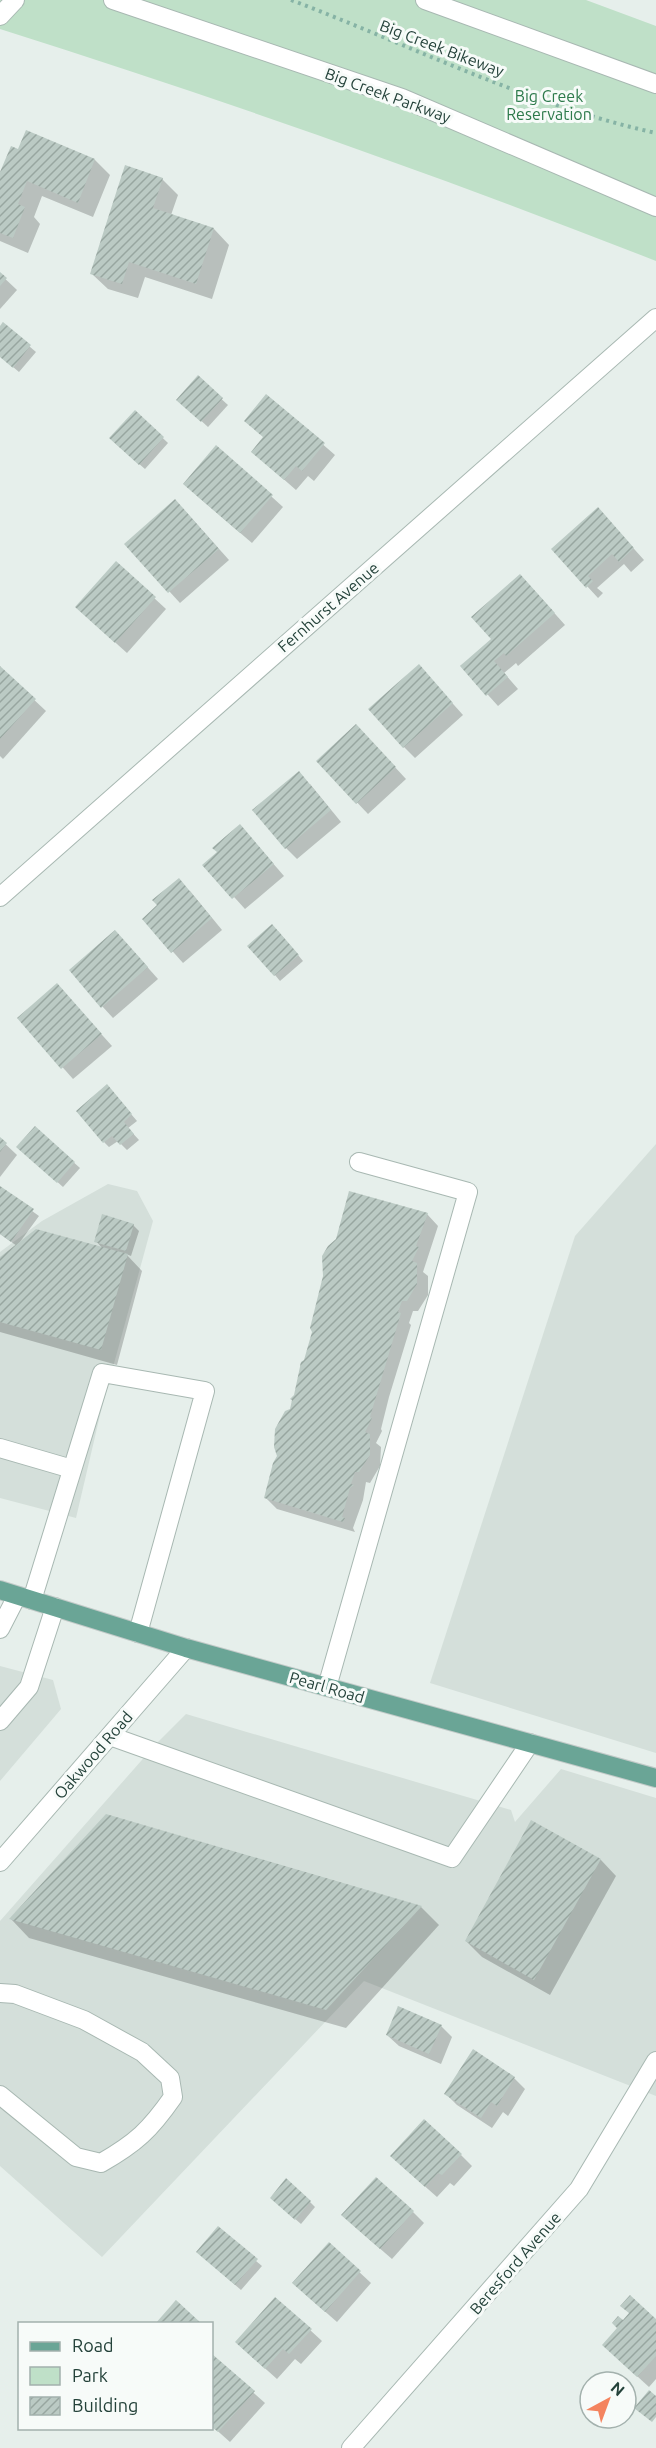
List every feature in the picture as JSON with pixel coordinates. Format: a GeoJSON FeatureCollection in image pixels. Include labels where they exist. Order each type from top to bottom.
{"type":"FeatureCollection","features":[{"type":"Feature","properties":{"kind":"main road","name":"Pearl Road"},"geometry":{"type":"LineString","coordinates":[[16,1595],[186,1648],[656,1778]]}},
{"type":"Feature","properties":{"kind":"street"},"geometry":{"type":"LineString","coordinates":[[0,16],[15,0]]}},
{"type":"Feature","properties":{"kind":"street","name":"Big Creek Parkway"},"geometry":{"type":"LineString","coordinates":[[113,0],[402,98],[656,207]]}},
{"type":"Feature","properties":{"kind":"street"},"geometry":{"type":"LineString","coordinates":[[425,0],[656,84]]}},
{"type":"Feature","properties":{"kind":"street","name":"Fernhurst Avenue"},"geometry":{"type":"LineString","coordinates":[[0,897],[656,318]]}},
{"type":"Feature","properties":{"kind":"street"},"geometry":{"type":"LineString","coordinates":[[327,1687],[468,1192],[358,1162]]}},
{"type":"Feature","properties":{"kind":"street"},"geometry":{"type":"LineString","coordinates":[[0,1629],[72,1469],[102,1373],[205,1391],[138,1633]]}},
{"type":"Feature","properties":{"kind":"street"},"geometry":{"type":"LineString","coordinates":[[0,1448],[72,1469]]}},
{"type":"Feature","properties":{"kind":"street"},"geometry":{"type":"LineString","coordinates":[[0,1720],[29,1687],[55,1607]]}},
{"type":"Feature","properties":{"kind":"street","name":"Oakwood Road"},"geometry":{"type":"LineString","coordinates":[[0,1862],[186,1648]]}},
{"type":"Feature","properties":{"kind":"street"},"geometry":{"type":"LineString","coordinates":[[110,1736],[452,1858],[530,1743]]}},
{"type":"Feature","properties":{"kind":"street"},"geometry":{"type":"LineString","coordinates":[[0,1993],[15,1994],[84,2020],[142,2052],[171,2078],[173,2097],[150,2129],[127,2148],[101,2163],[76,2157],[0,2095]]}},
{"type":"Feature","properties":{"kind":"street","name":"Beresford Avenue"},"geometry":{"type":"LineString","coordinates":[[351,2448],[579,2189],[656,2061]]}},
{"type":"Feature","properties":{"kind":"path","name":"Big Creek Bikeway"},"geometry":{"type":"LineString","coordinates":[[291,0],[467,73],[581,113],[656,133]]}},
{"type":"Feature","properties":{"kind":"shaded area"},"geometry":{"type":"Polygon","coordinates":[[[656,1144],[656,1753],[430,1683],[575,1236],[656,1144]]]}},
{"type":"Feature","properties":{"kind":"shaded area"},"geometry":{"type":"Polygon","coordinates":[[[108,1184],[137,1191],[153,1221],[101,1411],[76,1518],[0,1498],[0,1252],[42,1221],[108,1184]]]}},
{"type":"Feature","properties":{"kind":"shaded area"},"geometry":{"type":"Polygon","coordinates":[[[0,1666],[53,1680],[61,1709],[0,1781],[0,1666]]]}},
{"type":"Feature","properties":{"kind":"shaded area"},"geometry":{"type":"Polygon","coordinates":[[[186,1714],[511,1810],[515,1822],[561,1769],[656,1798],[656,2096],[364,1981],[102,2257],[0,2166],[0,1921],[156,1744],[186,1714]]]}},
{"type":"Feature","properties":{"kind":"green space","name":"Big Creek Reservation"},"geometry":{"type":"Polygon","coordinates":[[[0,0],[586,0],[656,26],[656,261],[330,139],[0,29],[0,0]]]}},
{"type":"Feature","properties":{"kind":"building"},"geometry":{"type":"Polygon","coordinates":[[[26,130],[95,159],[78,203],[27,181],[18,204],[25,207],[13,238],[0,233],[0,172],[11,146],[18,149],[26,130]]]}},
{"type":"Feature","properties":{"kind":"building"},"geometry":{"type":"Polygon","coordinates":[[[125,165],[163,178],[153,208],[214,228],[196,284],[129,262],[122,284],[90,274],[125,165]]]}},
{"type":"Feature","properties":{"kind":"building"},"geometry":{"type":"Polygon","coordinates":[[[0,272],[7,278],[0,286],[0,272]]]}},
{"type":"Feature","properties":{"kind":"building"},"geometry":{"type":"Polygon","coordinates":[[[3,322],[31,345],[13,368],[0,357],[0,326],[3,322]]]}},
{"type":"Feature","properties":{"kind":"building"},"geometry":{"type":"Polygon","coordinates":[[[198,375],[223,398],[201,422],[176,400],[198,375]]]}},
{"type":"Feature","properties":{"kind":"building"},"geometry":{"type":"Polygon","coordinates":[[[266,394],[325,443],[302,471],[296,466],[284,480],[251,452],[263,437],[244,421],[266,394]]]}},
{"type":"Feature","properties":{"kind":"building"},"geometry":{"type":"Polygon","coordinates":[[[135,410],[164,437],[139,465],[109,438],[135,410]]]}},
{"type":"Feature","properties":{"kind":"building"},"geometry":{"type":"Polygon","coordinates":[[[216,445],[273,495],[240,533],[183,484],[216,445]]]}},
{"type":"Feature","properties":{"kind":"building"},"geometry":{"type":"Polygon","coordinates":[[[175,499],[219,549],[168,593],[124,544],[175,499]]]}},
{"type":"Feature","properties":{"kind":"building"},"geometry":{"type":"Polygon","coordinates":[[[598,507],[634,548],[619,562],[612,554],[588,576],[593,581],[586,588],[551,549],[598,507]]]}},
{"type":"Feature","properties":{"kind":"building"},"geometry":{"type":"Polygon","coordinates":[[[116,561],[156,597],[115,643],[75,607],[116,561]]]}},
{"type":"Feature","properties":{"kind":"building"},"geometry":{"type":"Polygon","coordinates":[[[520,574],[555,613],[506,656],[504,653],[494,661],[508,677],[486,696],[460,666],[491,639],[471,617],[520,574]]]}},
{"type":"Feature","properties":{"kind":"building"},"geometry":{"type":"Polygon","coordinates":[[[419,664],[453,703],[403,748],[368,709],[419,664]]]}},
{"type":"Feature","properties":{"kind":"building"},"geometry":{"type":"Polygon","coordinates":[[[0,666],[36,699],[0,739],[0,666]]]}},
{"type":"Feature","properties":{"kind":"building"},"geometry":{"type":"Polygon","coordinates":[[[356,724],[396,767],[356,804],[316,761],[356,724]]]}},
{"type":"Feature","properties":{"kind":"building"},"geometry":{"type":"Polygon","coordinates":[[[299,771],[331,810],[285,849],[252,810],[299,771]]]}},
{"type":"Feature","properties":{"kind":"building"},"geometry":{"type":"Polygon","coordinates":[[[240,824],[274,864],[232,899],[202,865],[217,852],[212,848],[240,824]]]}},
{"type":"Feature","properties":{"kind":"building"},"geometry":{"type":"Polygon","coordinates":[[[179,878],[212,918],[171,953],[142,919],[157,905],[152,900],[179,878]]]}},
{"type":"Feature","properties":{"kind":"building"},"geometry":{"type":"Polygon","coordinates":[[[272,924],[299,955],[274,976],[247,946],[272,924]]]}},
{"type":"Feature","properties":{"kind":"building"},"geometry":{"type":"Polygon","coordinates":[[[115,930],[148,967],[101,1008],[69,970],[115,930]]]}},
{"type":"Feature","properties":{"kind":"building"},"geometry":{"type":"Polygon","coordinates":[[[57,983],[102,1034],[61,1069],[17,1018],[57,983]]]}},
{"type":"Feature","properties":{"kind":"building"},"geometry":{"type":"Polygon","coordinates":[[[107,1084],[132,1114],[124,1122],[134,1134],[120,1145],[112,1136],[103,1143],[76,1111],[107,1084]]]}},
{"type":"Feature","properties":{"kind":"building"},"geometry":{"type":"Polygon","coordinates":[[[35,1126],[75,1162],[57,1183],[16,1147],[35,1126]]]}},
{"type":"Feature","properties":{"kind":"building"},"geometry":{"type":"Polygon","coordinates":[[[0,1137],[7,1143],[0,1152],[0,1137]]]}},
{"type":"Feature","properties":{"kind":"building"},"geometry":{"type":"Polygon","coordinates":[[[0,1186],[34,1209],[11,1242],[0,1234],[0,1186]]]}},
{"type":"Feature","properties":{"kind":"building"},"geometry":{"type":"Polygon","coordinates":[[[349,1191],[428,1213],[416,1246],[419,1247],[412,1261],[417,1263],[417,1284],[407,1301],[402,1301],[398,1312],[401,1313],[370,1417],[372,1418],[365,1432],[370,1434],[370,1455],[359,1472],[355,1472],[351,1484],[354,1485],[350,1488],[342,1517],[345,1518],[343,1522],[264,1498],[277,1456],[274,1447],[275,1429],[285,1411],[290,1409],[292,1400],[290,1399],[294,1395],[301,1362],[304,1360],[312,1332],[310,1328],[323,1276],[322,1256],[336,1239],[349,1191]]]}},
{"type":"Feature","properties":{"kind":"building"},"geometry":{"type":"Polygon","coordinates":[[[102,1214],[134,1224],[126,1251],[94,1242],[102,1214]]]}},
{"type":"Feature","properties":{"kind":"building"},"geometry":{"type":"Polygon","coordinates":[[[36,1229],[128,1254],[101,1350],[0,1322],[0,1257],[36,1229]]]}},
{"type":"Feature","properties":{"kind":"building"},"geometry":{"type":"Polygon","coordinates":[[[106,1814],[422,1906],[326,2010],[9,1919],[106,1814]]]}},
{"type":"Feature","properties":{"kind":"building"},"geometry":{"type":"Polygon","coordinates":[[[531,1820],[601,1859],[534,1980],[465,1941],[531,1820]]]}},
{"type":"Feature","properties":{"kind":"building"},"geometry":{"type":"Polygon","coordinates":[[[398,2006],[442,2025],[429,2054],[386,2035],[398,2006]]]}},
{"type":"Feature","properties":{"kind":"building"},"geometry":{"type":"Polygon","coordinates":[[[473,2049],[515,2077],[497,2106],[491,2102],[481,2118],[444,2094],[473,2049]]]}},
{"type":"Feature","properties":{"kind":"building"},"geometry":{"type":"Polygon","coordinates":[[[424,2119],[462,2154],[442,2175],[438,2173],[425,2187],[390,2156],[424,2119]]]}},
{"type":"Feature","properties":{"kind":"building"},"geometry":{"type":"Polygon","coordinates":[[[376,2177],[414,2211],[380,2249],[341,2215],[376,2177]]]}},
{"type":"Feature","properties":{"kind":"building"},"geometry":{"type":"Polygon","coordinates":[[[286,2178],[311,2201],[295,2220],[270,2198],[286,2178]]]}},
{"type":"Feature","properties":{"kind":"building"},"geometry":{"type":"Polygon","coordinates":[[[218,2226],[258,2259],[235,2285],[196,2252],[218,2226]]]}},
{"type":"Feature","properties":{"kind":"building"},"geometry":{"type":"Polygon","coordinates":[[[329,2242],[361,2271],[325,2312],[292,2283],[329,2242]]]}},
{"type":"Feature","properties":{"kind":"building"},"geometry":{"type":"Polygon","coordinates":[[[630,2295],[656,2319],[656,2356],[638,2376],[638,2370],[629,2370],[602,2345],[617,2328],[612,2323],[618,2316],[623,2320],[629,2313],[620,2306],[630,2295]]]}},
{"type":"Feature","properties":{"kind":"building"},"geometry":{"type":"Polygon","coordinates":[[[275,2297],[312,2329],[289,2354],[283,2349],[265,2369],[235,2342],[275,2297]]]}},
{"type":"Feature","properties":{"kind":"building"},"geometry":{"type":"Polygon","coordinates":[[[176,2300],[200,2322],[157,2322],[176,2300]]]}},
{"type":"Feature","properties":{"kind":"building"},"geometry":{"type":"Polygon","coordinates":[[[213,2355],[255,2391],[218,2432],[213,2428],[213,2355]]]}},
{"type":"Feature","properties":{"kind":"building"},"geometry":{"type":"Polygon","coordinates":[[[649,2390],[656,2396],[656,2417],[652,2422],[638,2411],[638,2403],[649,2390]]]}}]}
